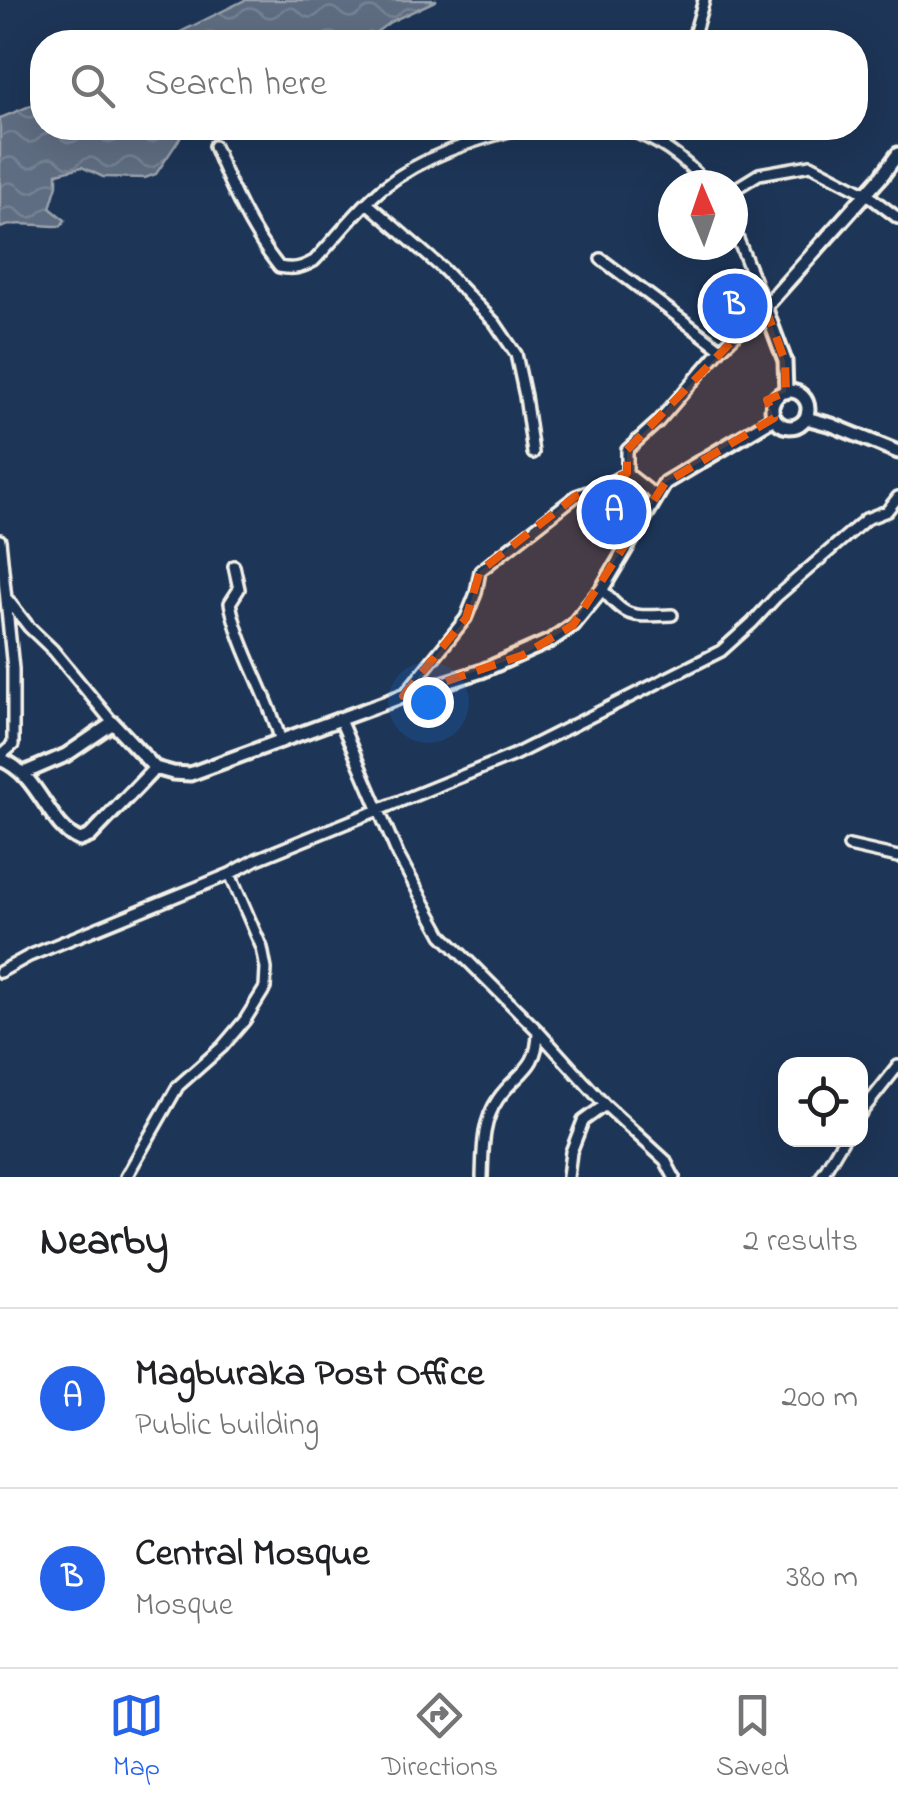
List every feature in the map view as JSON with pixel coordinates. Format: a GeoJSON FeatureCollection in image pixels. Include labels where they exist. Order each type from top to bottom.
{"type":"FeatureCollection","features":[{"type":"Feature","properties":{"kind":"street"},"geometry":{"type":"LineString","coordinates":[[695,30],[704,0]]}},
{"type":"Feature","properties":{"kind":"street"},"geometry":{"type":"LineString","coordinates":[[214,146],[267,252],[279,267],[300,268],[314,262],[381,188],[425,161],[481,140]]}},
{"type":"Feature","properties":{"kind":"street"},"geometry":{"type":"LineString","coordinates":[[654,140],[694,170]]}},
{"type":"Feature","properties":{"kind":"street"},"geometry":{"type":"LineString","coordinates":[[663,146],[665,140]]}},
{"type":"Feature","properties":{"kind":"street"},"geometry":{"type":"LineString","coordinates":[[627,472],[627,450],[765,307],[898,154]]}},
{"type":"Feature","properties":{"kind":"street"},"geometry":{"type":"LineString","coordinates":[[748,181],[759,174],[806,165],[816,167],[866,193],[898,218]]}},
{"type":"Feature","properties":{"kind":"street"},"geometry":{"type":"LineString","coordinates":[[367,203],[443,269],[495,323],[516,354],[533,453]]}},
{"type":"Feature","properties":{"kind":"street"},"geometry":{"type":"LineString","coordinates":[[600,259],[720,350]]}},
{"type":"Feature","properties":{"kind":"street"},"geometry":{"type":"LineString","coordinates":[[746,260],[785,361],[786,392]]}},
{"type":"Feature","properties":{"kind":"street"},"geometry":{"type":"LineString","coordinates":[[786,392],[804,398],[808,408],[806,418],[798,426],[783,426],[774,418],[774,402],[786,392]]}},
{"type":"Feature","properties":{"kind":"street"},"geometry":{"type":"LineString","coordinates":[[6,598],[155,768],[172,774],[190,774],[482,671],[550,640],[574,625],[602,590],[665,483],[774,418]]}},
{"type":"Feature","properties":{"kind":"street"},"geometry":{"type":"LineString","coordinates":[[806,418],[898,452]]}},
{"type":"Feature","properties":{"kind":"street"},"geometry":{"type":"LineString","coordinates":[[627,472],[656,496]]}},
{"type":"Feature","properties":{"kind":"street"},"geometry":{"type":"LineString","coordinates":[[404,696],[466,618],[480,571],[576,496],[627,472]]}},
{"type":"Feature","properties":{"kind":"street"},"geometry":{"type":"LineString","coordinates":[[0,972],[257,859],[514,755],[721,651],[776,597],[866,519],[887,511],[898,496]]}},
{"type":"Feature","properties":{"kind":"street"},"geometry":{"type":"LineString","coordinates":[[0,540],[13,670],[13,745],[0,758],[24,773],[68,832],[80,840],[90,836],[155,768]]}},
{"type":"Feature","properties":{"kind":"street"},"geometry":{"type":"LineString","coordinates":[[234,566],[239,589],[230,603],[235,630],[260,680],[281,742]]}},
{"type":"Feature","properties":{"kind":"street"},"geometry":{"type":"LineString","coordinates":[[602,590],[632,616],[672,614]]}},
{"type":"Feature","properties":{"kind":"street"},"geometry":{"type":"LineString","coordinates":[[340,720],[398,855],[442,935],[606,1105],[665,1160],[674,1177]]}},
{"type":"Feature","properties":{"kind":"street"},"geometry":{"type":"LineString","coordinates":[[24,773],[66,755],[113,723]]}},
{"type":"Feature","properties":{"kind":"street"},"geometry":{"type":"LineString","coordinates":[[848,846],[898,858]]}},
{"type":"Feature","properties":{"kind":"street"},"geometry":{"type":"LineString","coordinates":[[126,1177],[178,1086],[234,1034],[264,988],[262,948],[230,874]]}},
{"type":"Feature","properties":{"kind":"street"},"geometry":{"type":"LineString","coordinates":[[482,1177],[484,1130],[498,1100],[524,1073],[538,1050],[538,1031]]}},
{"type":"Feature","properties":{"kind":"street"},"geometry":{"type":"LineString","coordinates":[[868,1104],[898,1066]]}},
{"type":"Feature","properties":{"kind":"street"},"geometry":{"type":"LineString","coordinates":[[568,1177],[570,1152],[582,1121],[606,1105]]}},
{"type":"Feature","properties":{"kind":"street"},"geometry":{"type":"LineString","coordinates":[[821,1177],[839,1147]]}},
{"type":"Feature","properties":{"kind":"highlighted area"},"geometry":{"type":"Polygon","coordinates":[[[765,307],[785,361],[786,392],[767,400],[774,418],[665,483],[573,625],[523,655],[403,696],[466,618],[480,571],[576,496],[627,473],[627,450],[765,307]]]}},
{"type":"Feature","properties":{"kind":"water"},"geometry":{"type":"Polygon","coordinates":[[[245,0],[437,0],[379,30],[184,30],[245,0]]]}},
{"type":"Feature","properties":{"kind":"water"},"geometry":{"type":"Polygon","coordinates":[[[30,106],[30,140],[179,140],[156,174],[145,178],[103,177],[82,167],[57,173],[50,208],[65,220],[61,226],[22,224],[0,228],[0,118],[30,106]]]}},
{"type":"Feature","properties":{"kind":"place","name":"Central Mosque"},"geometry":{"type":"Point","coordinates":[735,306]}},
{"type":"Feature","properties":{"kind":"place","name":"Magburaka Post Office"},"geometry":{"type":"Point","coordinates":[614,512]}}]}
